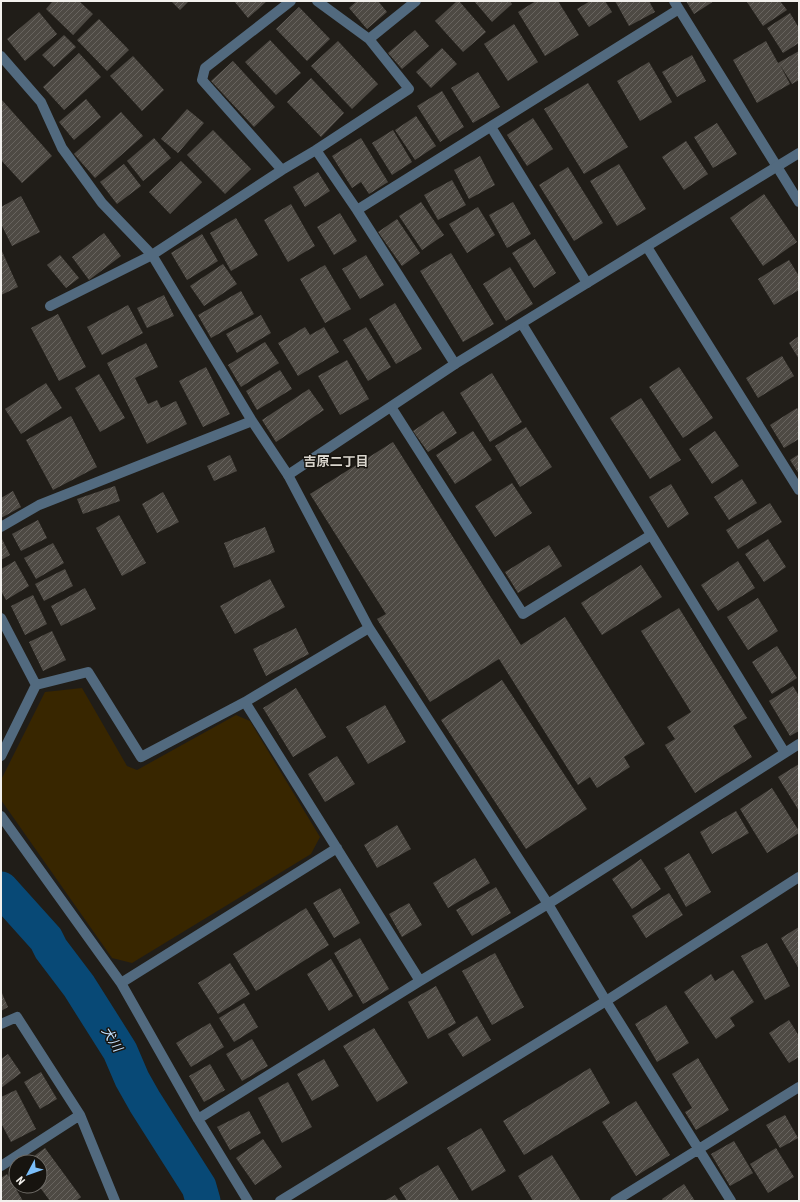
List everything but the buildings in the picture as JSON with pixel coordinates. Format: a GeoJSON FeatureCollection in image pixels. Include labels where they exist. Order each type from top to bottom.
{"type":"FeatureCollection","features":[{"type":"Feature","properties":{"kind":"street"},"geometry":{"type":"LineString","coordinates":[[282,170],[202,80],[205,68],[291,1]]}},
{"type":"Feature","properties":{"kind":"street"},"geometry":{"type":"LineString","coordinates":[[50,306],[152,255],[282,170],[409,90],[369,39],[317,1]]}},
{"type":"Feature","properties":{"kind":"street"},"geometry":{"type":"LineString","coordinates":[[369,39],[416,1]]}},
{"type":"Feature","properties":{"kind":"street"},"geometry":{"type":"LineString","coordinates":[[357,210],[490,127],[676,5],[799,202]]}},
{"type":"Feature","properties":{"kind":"street"},"geometry":{"type":"LineString","coordinates":[[1,56],[41,102],[62,148],[102,203],[152,255],[252,421],[288,475],[369,628],[548,904],[606,1001],[731,1201]]}},
{"type":"Feature","properties":{"kind":"street"},"geometry":{"type":"LineString","coordinates":[[490,127],[587,283]]}},
{"type":"Feature","properties":{"kind":"street"},"geometry":{"type":"LineString","coordinates":[[316,150],[357,210],[455,364]]}},
{"type":"Feature","properties":{"kind":"street"},"geometry":{"type":"LineString","coordinates":[[288,475],[455,364],[799,153]]}},
{"type":"Feature","properties":{"kind":"street"},"geometry":{"type":"LineString","coordinates":[[647,247],[799,490]]}},
{"type":"Feature","properties":{"kind":"street"},"geometry":{"type":"LineString","coordinates":[[522,324],[785,753]]}},
{"type":"Feature","properties":{"kind":"street"},"geometry":{"type":"LineString","coordinates":[[391,407],[522,614],[651,535]]}},
{"type":"Feature","properties":{"kind":"street"},"geometry":{"type":"LineString","coordinates":[[1,527],[39,505],[252,421]]}},
{"type":"Feature","properties":{"kind":"street"},"geometry":{"type":"LineString","coordinates":[[1,618],[36,685]]}},
{"type":"Feature","properties":{"kind":"street"},"geometry":{"type":"LineString","coordinates":[[1,756],[36,685],[88,672],[141,757],[245,702],[369,628]]}},
{"type":"Feature","properties":{"kind":"street"},"geometry":{"type":"LineString","coordinates":[[245,702],[420,981]]}},
{"type":"Feature","properties":{"kind":"street"},"geometry":{"type":"LineString","coordinates":[[198,1119],[420,981],[548,904],[799,744]]}},
{"type":"Feature","properties":{"kind":"street"},"geometry":{"type":"LineString","coordinates":[[1,816],[121,983],[198,1119],[248,1201]]}},
{"type":"Feature","properties":{"kind":"street"},"geometry":{"type":"LineString","coordinates":[[121,983],[337,848]]}},
{"type":"Feature","properties":{"kind":"street"},"geometry":{"type":"LineString","coordinates":[[280,1201],[606,1001],[799,877]]}},
{"type":"Feature","properties":{"kind":"street"},"geometry":{"type":"LineString","coordinates":[[1,1024],[16,1017],[80,1115],[115,1201]]}},
{"type":"Feature","properties":{"kind":"street"},"geometry":{"type":"LineString","coordinates":[[616,1201],[799,1087]]}},
{"type":"Feature","properties":{"kind":"street"},"geometry":{"type":"LineString","coordinates":[[1,1166],[80,1115]]}},
{"type":"Feature","properties":{"kind":"shaded area"},"geometry":{"type":"Polygon","coordinates":[[[82,688],[127,766],[137,770],[236,715],[250,721],[320,837],[311,854],[132,963],[112,958],[1,800],[1,780],[45,692],[82,688]]]}},
{"type":"Feature","properties":{"kind":"waterway","name":"犬川"},"geometry":{"type":"LineString","coordinates":[[1,889],[46,939],[51,949],[79,986],[120,1051],[132,1079],[145,1102],[199,1187],[203,1201]]}},
{"type":"Feature","properties":{"kind":"district","name":"吉原二丁目"},"geometry":{"type":"Point","coordinates":[336,461]}}]}
